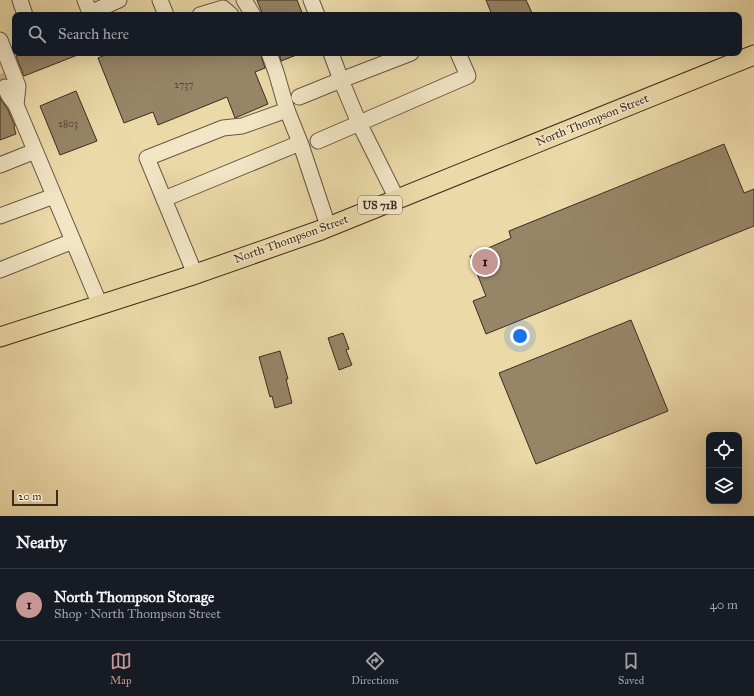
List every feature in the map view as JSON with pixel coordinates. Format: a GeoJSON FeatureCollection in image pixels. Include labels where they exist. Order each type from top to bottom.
{"type":"FeatureCollection","features":[{"type":"Feature","properties":{"kind":"main road","name":"North Thompson Street"},"geometry":{"type":"LineString","coordinates":[[0,337],[195,274],[328,226],[754,55]]}},
{"type":"Feature","properties":{"kind":"lane"},"geometry":{"type":"LineString","coordinates":[[20,0],[24,12]]}},
{"type":"Feature","properties":{"kind":"lane"},"geometry":{"type":"LineString","coordinates":[[88,9],[119,0]]}},
{"type":"Feature","properties":{"kind":"lane"},"geometry":{"type":"LineString","coordinates":[[160,0],[165,12]]}},
{"type":"Feature","properties":{"kind":"lane"},"geometry":{"type":"LineString","coordinates":[[244,0],[250,12]]}},
{"type":"Feature","properties":{"kind":"lane"},"geometry":{"type":"LineString","coordinates":[[312,0],[316,12]]}},
{"type":"Feature","properties":{"kind":"lane"},"geometry":{"type":"LineString","coordinates":[[210,12],[223,8],[228,12]]}},
{"type":"Feature","properties":{"kind":"lane"},"geometry":{"type":"LineString","coordinates":[[0,40],[18,86],[16,105]]}},
{"type":"Feature","properties":{"kind":"lane"},"geometry":{"type":"LineString","coordinates":[[269,56],[328,226]]}},
{"type":"Feature","properties":{"kind":"lane"},"geometry":{"type":"LineString","coordinates":[[332,56],[359,123],[397,199]]}},
{"type":"Feature","properties":{"kind":"lane"},"geometry":{"type":"LineString","coordinates":[[299,97],[403,56]]}},
{"type":"Feature","properties":{"kind":"lane"},"geometry":{"type":"LineString","coordinates":[[318,141],[468,76],[459,56]]}},
{"type":"Feature","properties":{"kind":"lane"},"geometry":{"type":"LineString","coordinates":[[5,87],[9,96],[16,105],[100,305]]}},
{"type":"Feature","properties":{"kind":"lane"},"geometry":{"type":"LineString","coordinates":[[195,274],[147,158],[223,128],[242,126],[287,110]]}},
{"type":"Feature","properties":{"kind":"lane"},"geometry":{"type":"LineString","coordinates":[[164,199],[300,143]]}},
{"type":"Feature","properties":{"kind":"lane"},"geometry":{"type":"LineString","coordinates":[[0,165],[35,151]]}},
{"type":"Feature","properties":{"kind":"lane"},"geometry":{"type":"LineString","coordinates":[[0,216],[54,196]]}},
{"type":"Feature","properties":{"kind":"lane"},"geometry":{"type":"LineString","coordinates":[[0,270],[73,241]]}},
{"type":"Feature","properties":{"kind":"building"},"geometry":{"type":"Polygon","coordinates":[[[257,0],[297,0],[302,12],[262,12],[257,0]]]}},
{"type":"Feature","properties":{"kind":"building"},"geometry":{"type":"Polygon","coordinates":[[[486,0],[526,0],[532,12],[491,12],[486,0]]]}},
{"type":"Feature","properties":{"kind":"building"},"geometry":{"type":"Polygon","coordinates":[[[16,56],[75,56],[24,76],[16,56]]]}},
{"type":"Feature","properties":{"kind":"building"},"geometry":{"type":"Polygon","coordinates":[[[103,56],[261,56],[265,68],[255,72],[268,104],[235,118],[227,97],[158,125],[153,112],[124,123],[98,58],[103,56]]]}},
{"type":"Feature","properties":{"kind":"building"},"geometry":{"type":"Polygon","coordinates":[[[280,56],[294,56],[281,61],[280,56]]]}},
{"type":"Feature","properties":{"kind":"building"},"geometry":{"type":"Polygon","coordinates":[[[76,91],[97,141],[60,155],[40,106],[76,91]]]}},
{"type":"Feature","properties":{"kind":"building"},"geometry":{"type":"Polygon","coordinates":[[[0,98],[8,110],[15,126],[16,134],[0,140],[0,98]]]}},
{"type":"Feature","properties":{"kind":"building"},"geometry":{"type":"Polygon","coordinates":[[[724,144],[744,193],[754,189],[754,226],[486,334],[473,301],[486,296],[470,256],[511,238],[509,231],[724,144]]]}},
{"type":"Feature","properties":{"kind":"building"},"geometry":{"type":"Polygon","coordinates":[[[631,320],[668,411],[536,464],[499,373],[631,320]]]}},
{"type":"Feature","properties":{"kind":"building"},"geometry":{"type":"Polygon","coordinates":[[[343,333],[349,349],[346,350],[352,365],[339,370],[328,338],[343,333]]]}},
{"type":"Feature","properties":{"kind":"building"},"geometry":{"type":"Polygon","coordinates":[[[280,351],[288,379],[286,379],[292,403],[275,408],[272,396],[270,397],[259,357],[280,351]]]}},
{"type":"Feature","properties":{"kind":"tunnel"},"geometry":{"type":"LineString","coordinates":[[0,74],[5,87]]}},
{"type":"Feature","properties":{"kind":"place","name":"North Thompson Storage"},"geometry":{"type":"Point","coordinates":[485,262]}}]}
